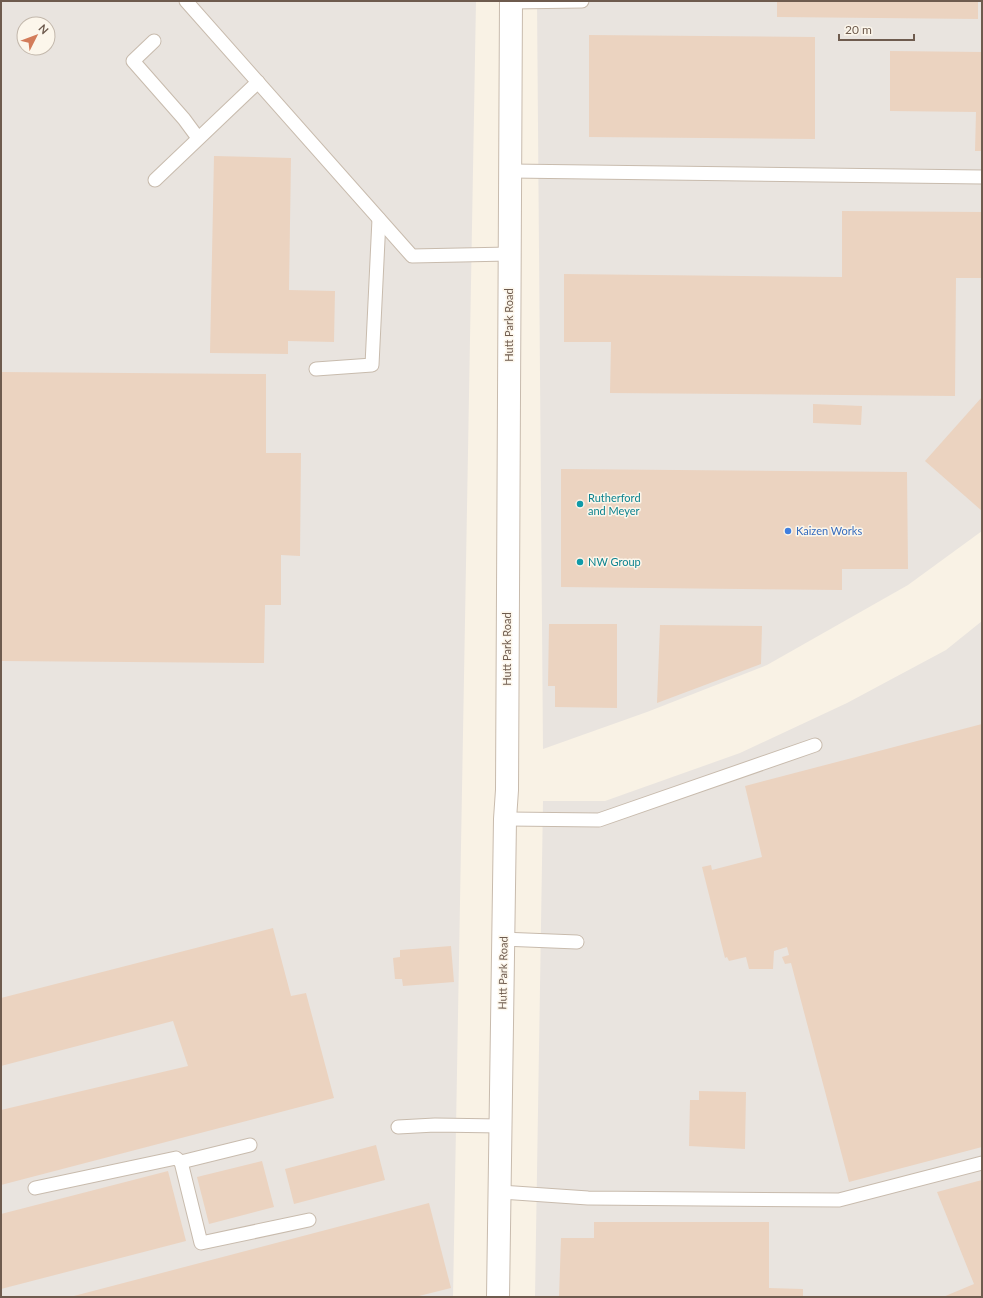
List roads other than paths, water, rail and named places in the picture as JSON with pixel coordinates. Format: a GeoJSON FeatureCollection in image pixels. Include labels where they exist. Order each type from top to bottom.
{"type":"FeatureCollection","features":[{"type":"Feature","properties":{"kind":"street","name":"Hutt Park Road"},"geometry":{"type":"LineString","coordinates":[[498,1297],[505,819],[507,790],[511,2]]}},
{"type":"Feature","properties":{"kind":"lane"},"geometry":{"type":"LineString","coordinates":[[186,1],[412,256],[509,254]]}},
{"type":"Feature","properties":{"kind":"lane"},"geometry":{"type":"LineString","coordinates":[[511,2],[582,1]]}},
{"type":"Feature","properties":{"kind":"lane"},"geometry":{"type":"LineString","coordinates":[[154,41],[133,61],[184,119],[198,138]]}},
{"type":"Feature","properties":{"kind":"lane"},"geometry":{"type":"LineString","coordinates":[[155,180],[258,82]]}},
{"type":"Feature","properties":{"kind":"lane"},"geometry":{"type":"LineString","coordinates":[[511,171],[982,177]]}},
{"type":"Feature","properties":{"kind":"lane"},"geometry":{"type":"LineString","coordinates":[[316,369],[372,365],[379,219]]}},
{"type":"Feature","properties":{"kind":"lane"},"geometry":{"type":"LineString","coordinates":[[505,819],[599,820],[815,745]]}},
{"type":"Feature","properties":{"kind":"lane"},"geometry":{"type":"LineString","coordinates":[[503,939],[577,942]]}},
{"type":"Feature","properties":{"kind":"lane"},"geometry":{"type":"LineString","coordinates":[[398,1127],[435,1125],[500,1126]]}},
{"type":"Feature","properties":{"kind":"lane"},"geometry":{"type":"LineString","coordinates":[[181,1162],[250,1145]]}},
{"type":"Feature","properties":{"kind":"lane"},"geometry":{"type":"LineString","coordinates":[[35,1188],[176,1158],[181,1162],[201,1243],[309,1220]]}},
{"type":"Feature","properties":{"kind":"lane"},"geometry":{"type":"LineString","coordinates":[[499,1192],[588,1198],[839,1200],[852,1198],[982,1163]]}},
{"type":"Feature","properties":{"kind":"place","name":"Rutherford and Meyer"},"geometry":{"type":"Point","coordinates":[580,504]}},
{"type":"Feature","properties":{"kind":"place","name":"Kaizen Works"},"geometry":{"type":"Point","coordinates":[788,531]}},
{"type":"Feature","properties":{"kind":"place","name":"NW Group"},"geometry":{"type":"Point","coordinates":[580,562]}}]}
